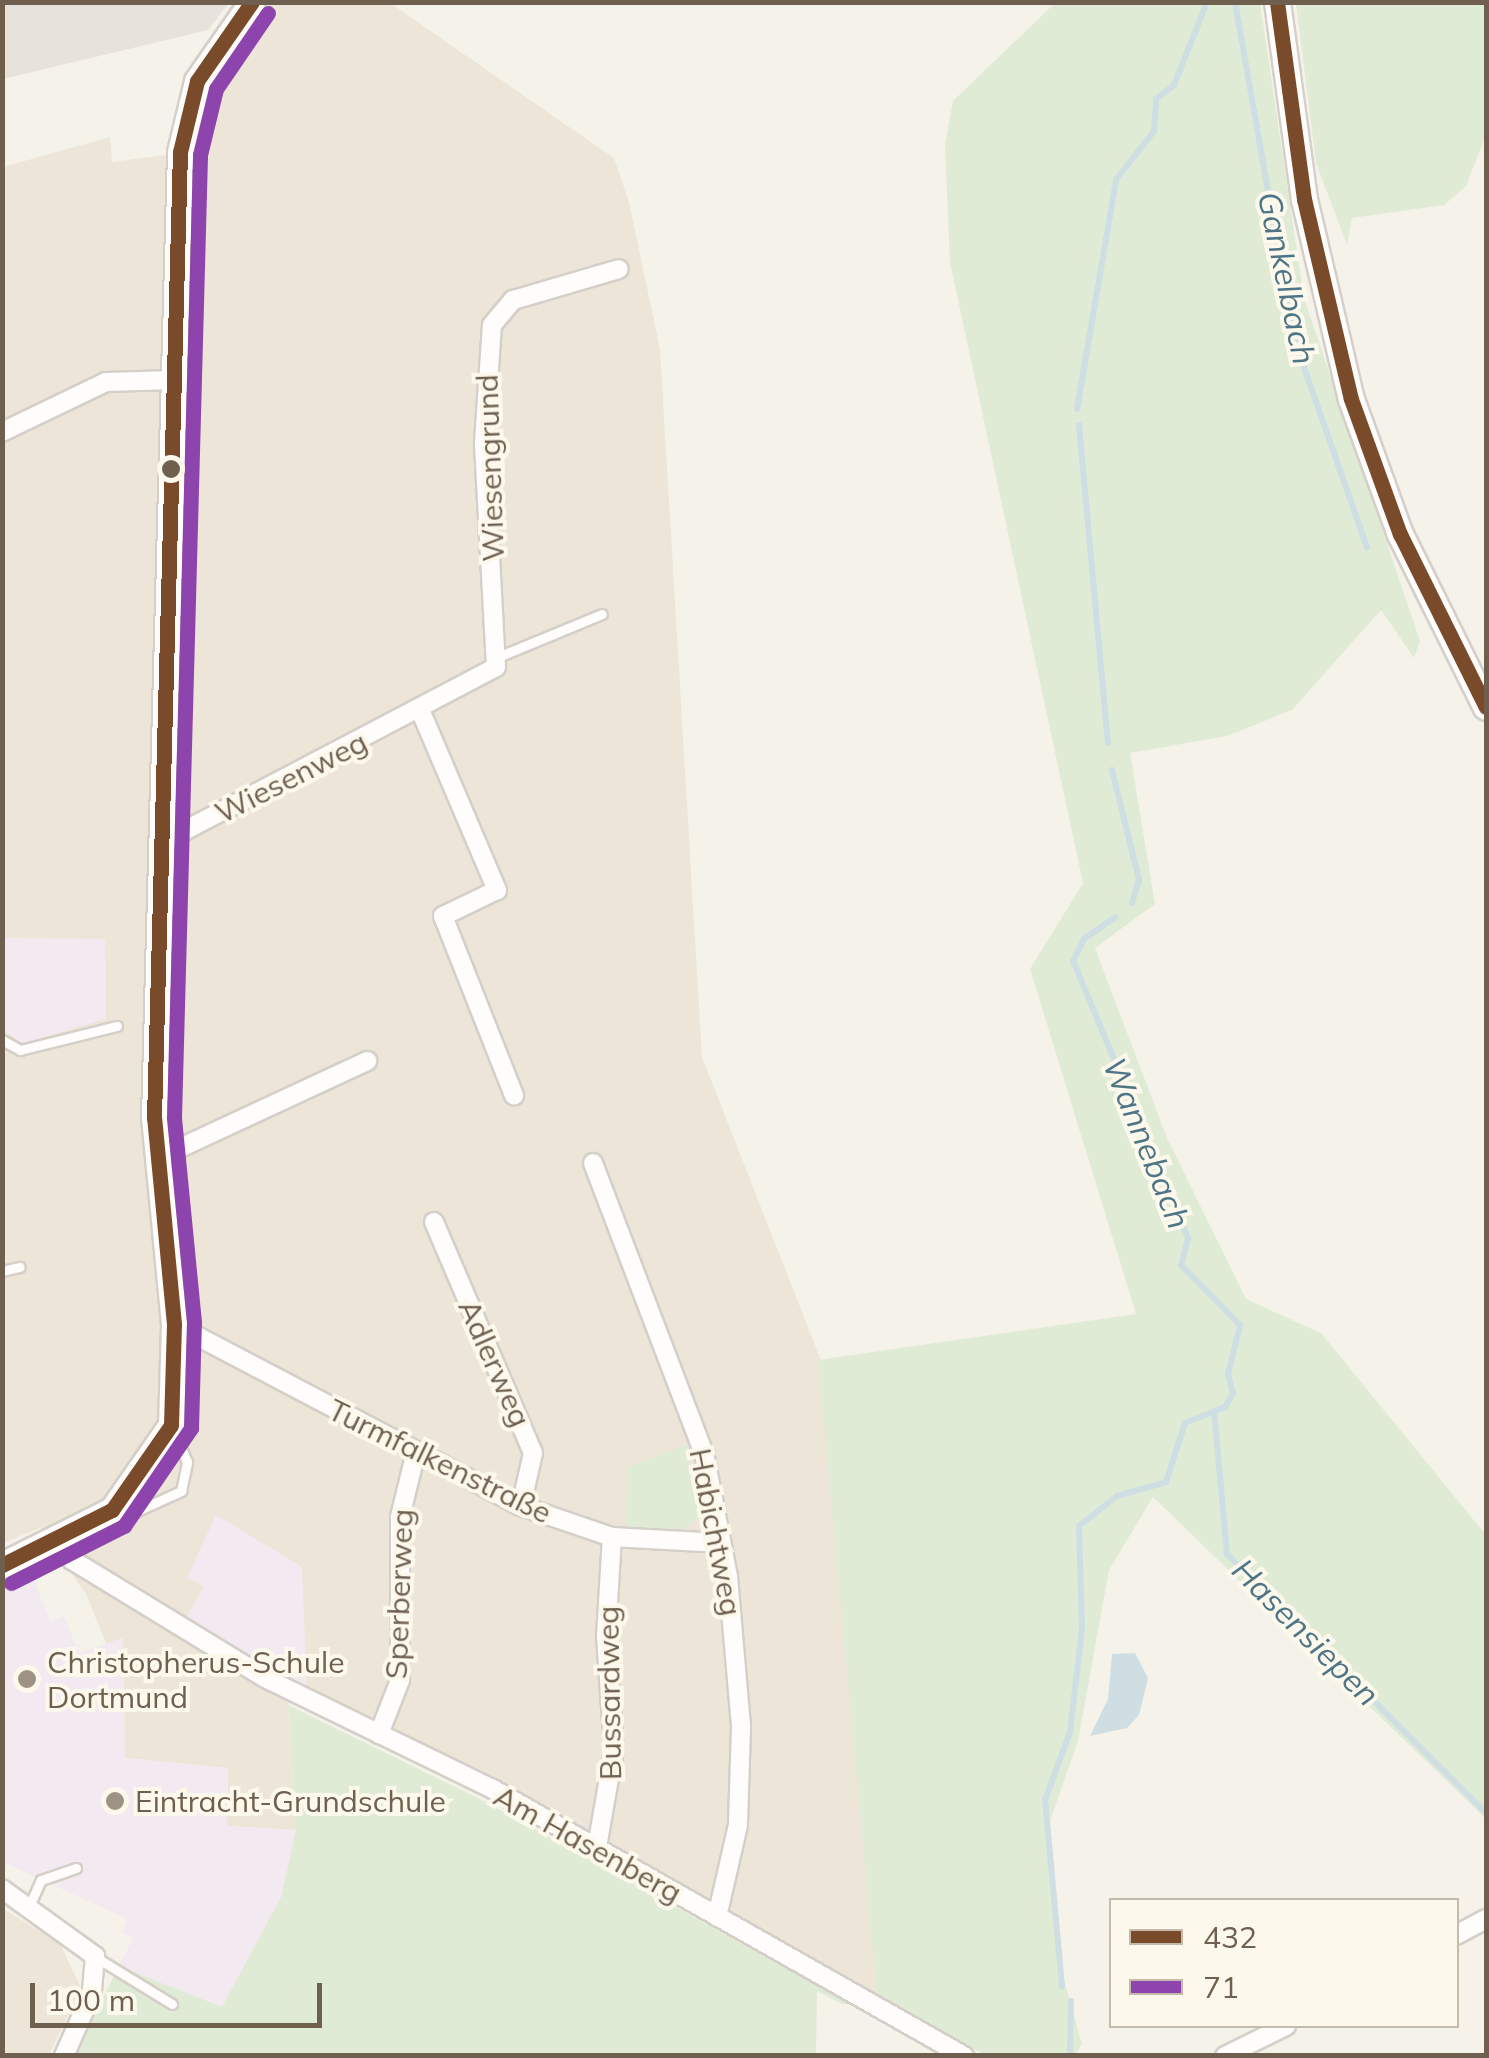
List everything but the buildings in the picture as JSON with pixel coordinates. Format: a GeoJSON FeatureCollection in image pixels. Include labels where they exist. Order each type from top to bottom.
{"type":"FeatureCollection","features":[{"type":"Feature","properties":{"kind":"main road"},"geometry":{"type":"LineString","coordinates":[[2,1566],[64,1539],[112,1510],[171,1425],[174,1324],[156,1159],[182,130],[198,81],[252,2]]}},
{"type":"Feature","properties":{"kind":"main road"},"geometry":{"type":"LineString","coordinates":[[1276,2],[1304,199],[1351,399],[1406,548],[1486,706]]}},
{"type":"Feature","properties":{"kind":"street","name":"Wiesengrund"},"geometry":{"type":"LineString","coordinates":[[500,656],[484,442],[492,325],[514,300],[619,269]]}},
{"type":"Feature","properties":{"kind":"street"},"geometry":{"type":"LineString","coordinates":[[2,432],[106,382],[174,380]]}},
{"type":"Feature","properties":{"kind":"street"},"geometry":{"type":"LineString","coordinates":[[500,656],[484,678],[421,712],[497,890],[443,916],[514,1095]]}},
{"type":"Feature","properties":{"kind":"street","name":"Wiesenweg"},"geometry":{"type":"LineString","coordinates":[[161,843],[421,712]]}},
{"type":"Feature","properties":{"kind":"street"},"geometry":{"type":"LineString","coordinates":[[156,1159],[367,1061]]}},
{"type":"Feature","properties":{"kind":"street","name":"Habichtweg"},"geometry":{"type":"LineString","coordinates":[[594,1163],[704,1453],[721,1543],[741,1727],[733,1874],[717,1917]]}},
{"type":"Feature","properties":{"kind":"street","name":"Adlerweg"},"geometry":{"type":"LineString","coordinates":[[434,1222],[533,1453],[521,1506]]}},
{"type":"Feature","properties":{"kind":"street","name":"Turmfalkenstraße"},"geometry":{"type":"LineString","coordinates":[[174,1324],[521,1506],[612,1537],[721,1543]]}},
{"type":"Feature","properties":{"kind":"street","name":"Sperberweg"},"geometry":{"type":"LineString","coordinates":[[379,1734],[400,1680],[400,1517],[416,1452]]}},
{"type":"Feature","properties":{"kind":"street","name":"Bussardweg"},"geometry":{"type":"LineString","coordinates":[[597,1846],[614,1750],[606,1636],[612,1537]]}},
{"type":"Feature","properties":{"kind":"street","name":"Am Hasenberg"},"geometry":{"type":"LineString","coordinates":[[64,1539],[88,1570],[265,1678],[597,1846],[964,2056]]}},
{"type":"Feature","properties":{"kind":"street"},"geometry":{"type":"LineString","coordinates":[[2,1888],[31,1902],[95,1956],[92,1993],[64,2056]]}},
{"type":"Feature","properties":{"kind":"street"},"geometry":{"type":"LineString","coordinates":[[1459,1933],[1486,1919]]}},
{"type":"Feature","properties":{"kind":"street"},"geometry":{"type":"LineString","coordinates":[[1224,2056],[1282,2028]]}},
{"type":"Feature","properties":{"kind":"lane"},"geometry":{"type":"LineString","coordinates":[[500,656],[602,614]]}},
{"type":"Feature","properties":{"kind":"lane"},"geometry":{"type":"LineString","coordinates":[[2,1040],[20,1050],[117,1026]]}},
{"type":"Feature","properties":{"kind":"lane"},"geometry":{"type":"LineString","coordinates":[[2,1271],[20,1267]]}},
{"type":"Feature","properties":{"kind":"lane"},"geometry":{"type":"LineString","coordinates":[[112,1510],[135,1512],[181,1492],[187,1462],[171,1425]]}},
{"type":"Feature","properties":{"kind":"lane"},"geometry":{"type":"LineString","coordinates":[[31,1902],[41,1880],[76,1868]]}},
{"type":"Feature","properties":{"kind":"lane"},"geometry":{"type":"LineString","coordinates":[[95,1956],[172,2004]]}},
{"type":"Feature","properties":{"kind":"shaded area"},"geometry":{"type":"Polygon","coordinates":[[[2,3],[229,3],[208,30],[3,79],[2,3]]]}},
{"type":"Feature","properties":{"kind":"shaded area"},"geometry":{"type":"Polygon","coordinates":[[[252,3],[390,3],[614,158],[629,202],[660,349],[702,1057],[826,1373],[877,1998],[485,1772],[297,1686],[288,1705],[296,1830],[227,1826],[228,1768],[125,1758],[123,1639],[107,1646],[86,1594],[40,1528],[3,1543],[3,167],[110,137],[112,162],[180,153],[182,130],[252,3]]]}},
{"type":"Feature","properties":{"kind":"shaded area"},"geometry":{"type":"Polygon","coordinates":[[[3,938],[105,939],[106,1019],[23,1043],[3,1030],[3,938]]]}},
{"type":"Feature","properties":{"kind":"shaded area"},"geometry":{"type":"Polygon","coordinates":[[[216,1515],[302,1567],[307,1689],[186,1620],[204,1586],[187,1578],[216,1515]]]}},
{"type":"Feature","properties":{"kind":"shaded area","name":"Eintracht-Grundschule"},"geometry":{"type":"Polygon","coordinates":[[[31,1572],[50,1621],[64,1616],[79,1653],[123,1638],[125,1758],[228,1768],[227,1826],[296,1830],[281,1897],[222,2008],[119,1966],[133,1938],[122,1932],[127,1919],[3,1862],[3,1584],[31,1572]]]}},
{"type":"Feature","properties":{"kind":"shaded area"},"geometry":{"type":"Polygon","coordinates":[[[1135,1653],[1148,1678],[1139,1715],[1127,1728],[1090,1736],[1108,1699],[1112,1654],[1135,1653]]]}},
{"type":"Feature","properties":{"kind":"shaded area"},"geometry":{"type":"Polygon","coordinates":[[[3,1909],[60,1943],[81,1988],[49,2055],[3,2055],[3,1909]]]}},
{"type":"Feature","properties":{"kind":"green space"},"geometry":{"type":"Polygon","coordinates":[[[1055,3],[1260,3],[1304,298],[1420,641],[1414,658],[1381,610],[1292,710],[1227,736],[1130,753],[1155,904],[1095,948],[1167,1138],[1246,1299],[1321,1333],[1486,1535],[1486,1819],[1153,1497],[1109,1570],[1078,1741],[1050,1821],[1059,1962],[1082,2044],[1074,2055],[986,2055],[885,2004],[842,2004],[817,1991],[816,2055],[74,2056],[119,1966],[222,2007],[281,1897],[296,1830],[288,1705],[486,1802],[838,1997],[877,1997],[818,1360],[1136,1314],[1030,969],[1083,883],[950,262],[945,145],[953,101],[1055,3]]]}},
{"type":"Feature","properties":{"kind":"green space"},"geometry":{"type":"Polygon","coordinates":[[[1296,3],[1486,3],[1486,135],[1466,186],[1444,205],[1352,218],[1347,245],[1316,163],[1296,3]]]}},
{"type":"Feature","properties":{"kind":"green space"},"geometry":{"type":"Polygon","coordinates":[[[686,1445],[700,1518],[672,1535],[625,1529],[628,1467],[686,1445]]]}},
{"type":"Feature","properties":{"kind":"waterway","name":"Wannebach"},"geometry":{"type":"LineString","coordinates":[[1077,409],[1116,180],[1154,131],[1156,99],[1174,85],[1207,2]]}},
{"type":"Feature","properties":{"kind":"waterway","name":"Gankelbach"},"geometry":{"type":"LineString","coordinates":[[1235,2],[1293,336],[1367,547]]}},
{"type":"Feature","properties":{"kind":"waterway","name":"Wannebach"},"geometry":{"type":"LineString","coordinates":[[1079,425],[1108,743]]}},
{"type":"Feature","properties":{"kind":"waterway","name":"Wannebach"},"geometry":{"type":"LineString","coordinates":[[1112,770],[1139,880],[1132,903]]}},
{"type":"Feature","properties":{"kind":"waterway","name":"Wannebach"},"geometry":{"type":"LineString","coordinates":[[1062,1986],[1045,1800],[1070,1732],[1082,1628],[1079,1526],[1117,1496],[1166,1482],[1185,1423],[1225,1407],[1233,1393],[1228,1374],[1240,1325],[1181,1265],[1188,1238],[1073,961],[1084,939],[1115,917]]}},
{"type":"Feature","properties":{"kind":"waterway","name":"Hasensiepen"},"geometry":{"type":"LineString","coordinates":[[1214,1411],[1227,1554],[1486,1813]]}},
{"type":"Feature","properties":{"kind":"waterway","name":"Wannebach"},"geometry":{"type":"LineString","coordinates":[[1070,2056],[1071,2001]]}},
{"type":"Feature","properties":{"kind":"transit line","name":"432"},"geometry":{"type":"LineString","coordinates":[[2,1565],[112,1510],[171,1425],[174,1324],[154,1118],[180,152],[197,81],[252,2]]}},
{"type":"Feature","properties":{"kind":"transit line","name":"432"},"geometry":{"type":"LineString","coordinates":[[1277,2],[1304,199],[1351,399],[1400,534],[1486,707]]}},
{"type":"Feature","properties":{"kind":"transit line","name":"71"},"geometry":{"type":"LineString","coordinates":[[11,1583],[124,1526],[191,1428],[194,1322],[174,1117],[200,155],[216,89],[268,13]]}},
{"type":"Feature","properties":{"kind":"place","name":"Christopherus-Schule Dortmund"},"geometry":{"type":"Point","coordinates":[27,1679]}},
{"type":"Feature","properties":{"kind":"place","name":"Eintracht-Grundschule"},"geometry":{"type":"Point","coordinates":[115,1801]}}]}
